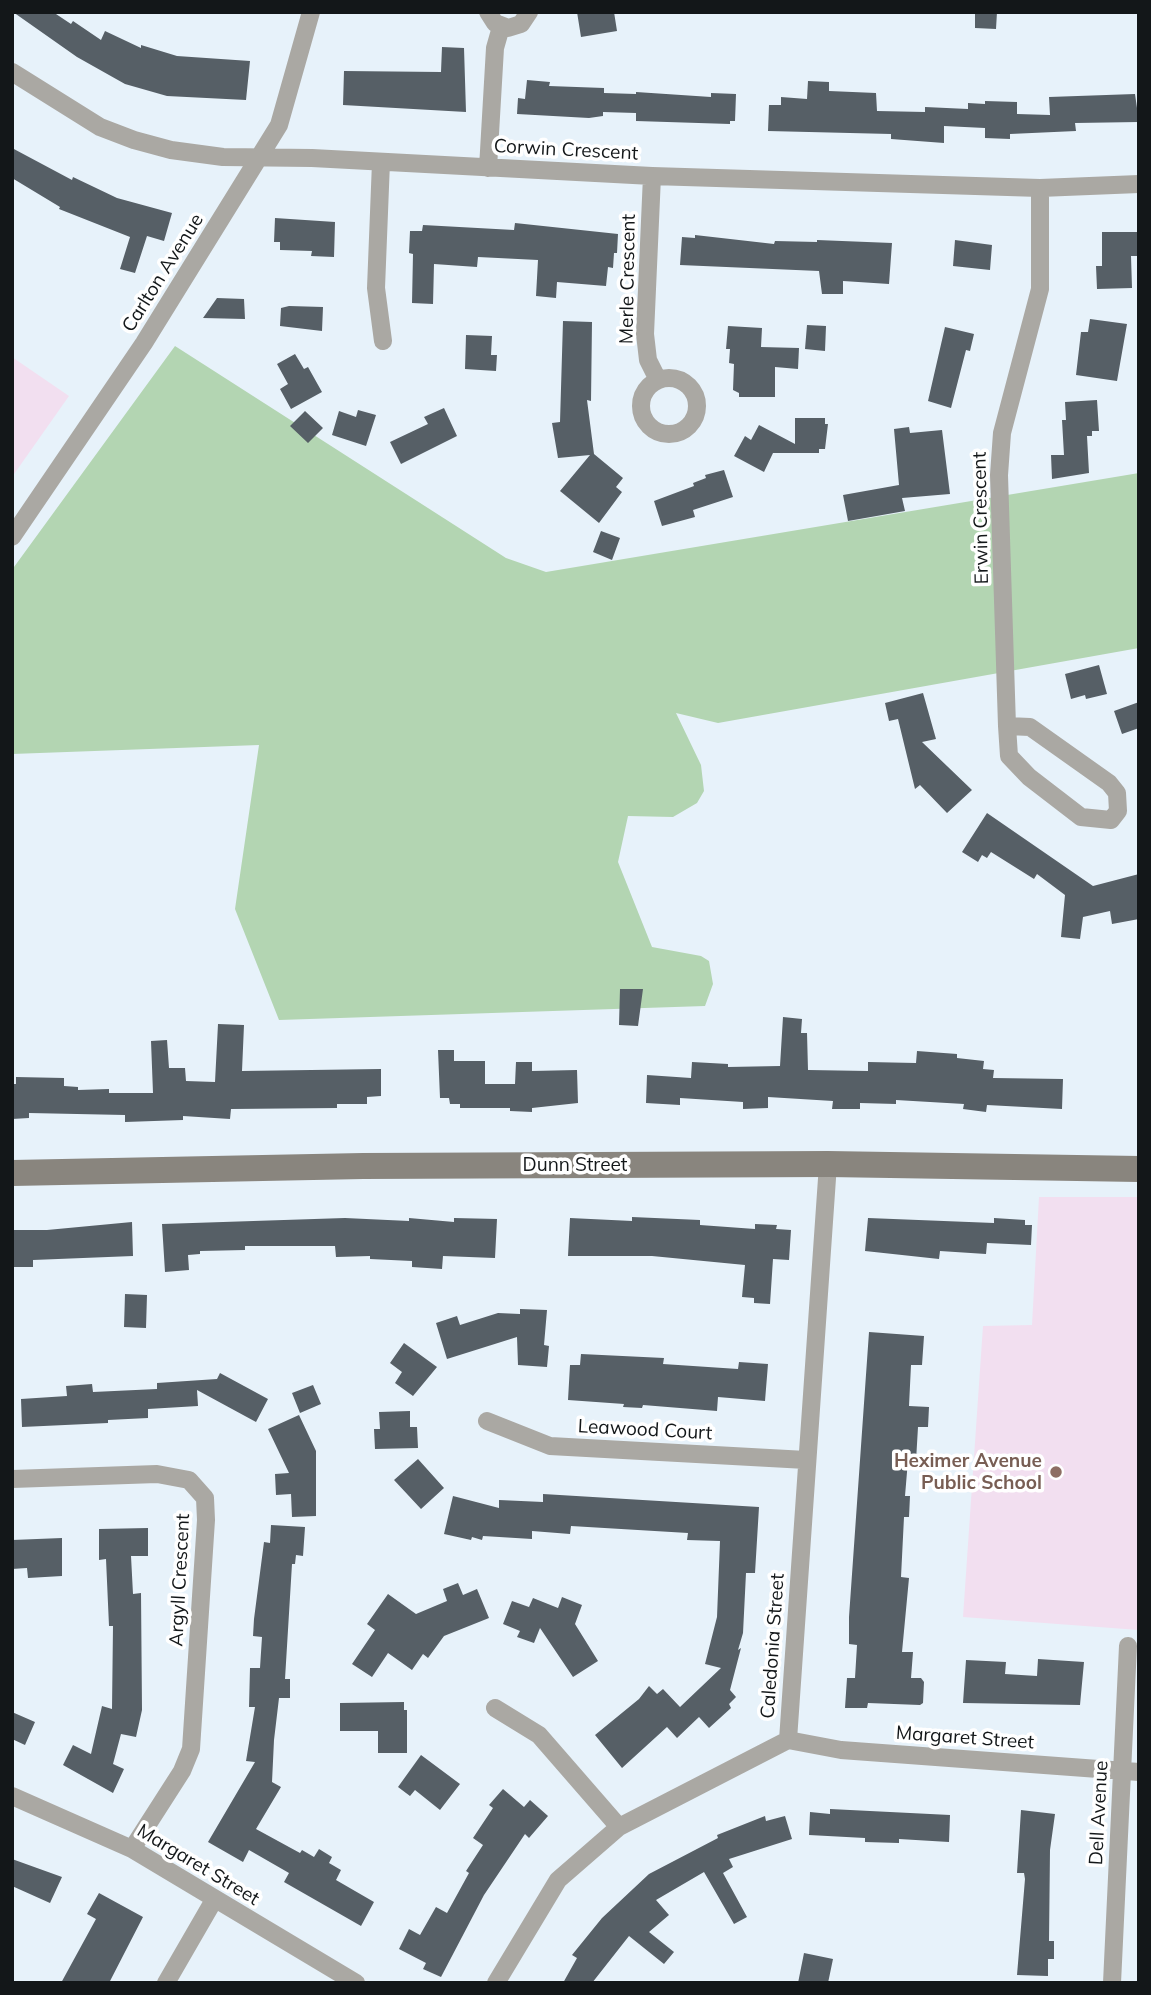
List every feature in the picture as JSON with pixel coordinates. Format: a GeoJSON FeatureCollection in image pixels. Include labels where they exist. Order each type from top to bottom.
{"type":"FeatureCollection","features":[{"type":"Feature","properties":{"kind":"street","name":"Carlton Avenue"},"geometry":{"type":"LineString","coordinates":[[12,537],[144,343],[279,125],[311,12]]}},
{"type":"Feature","properties":{"kind":"street"},"geometry":{"type":"LineString","coordinates":[[488,12],[502,27]]}},
{"type":"Feature","properties":{"kind":"street"},"geometry":{"type":"LineString","coordinates":[[502,27],[521,24],[529,12]]}},
{"type":"Feature","properties":{"kind":"street"},"geometry":{"type":"LineString","coordinates":[[488,168],[495,48],[502,27]]}},
{"type":"Feature","properties":{"kind":"street","name":"Corwin Crescent"},"geometry":{"type":"LineString","coordinates":[[12,72],[100,127],[134,140],[223,157],[652,176],[1040,188],[1139,184]]}},
{"type":"Feature","properties":{"kind":"street"},"geometry":{"type":"LineString","coordinates":[[381,162],[376,288],[383,341]]}},
{"type":"Feature","properties":{"kind":"street","name":"Merle Crescent"},"geometry":{"type":"LineString","coordinates":[[652,176],[645,334],[648,360],[658,380]]}},
{"type":"Feature","properties":{"kind":"street","name":"Erwin Crescent"},"geometry":{"type":"LineString","coordinates":[[1007,726],[1030,727],[1110,783],[1117,793],[1118,811],[1111,820],[1081,817],[1029,777],[1009,756],[1007,726],[999,475],[1002,433],[1040,289],[1040,188]]}},
{"type":"Feature","properties":{"kind":"street","name":"Dunn Street"},"geometry":{"type":"LineString","coordinates":[[12,1173],[363,1166],[828,1164],[1139,1169]]}},
{"type":"Feature","properties":{"kind":"street","name":"Caledonia Street"},"geometry":{"type":"LineString","coordinates":[[496,1983],[558,1880],[619,1827],[788,1740],[828,1164]]}},
{"type":"Feature","properties":{"kind":"street","name":"Leawood Court"},"geometry":{"type":"LineString","coordinates":[[487,1421],[550,1446],[806,1460]]}},
{"type":"Feature","properties":{"kind":"street","name":"Argyll Crescent"},"geometry":{"type":"LineString","coordinates":[[12,1479],[157,1474],[190,1480],[205,1498],[191,1749],[182,1771],[132,1849]]}},
{"type":"Feature","properties":{"kind":"street","name":"Dell Avenue"},"geometry":{"type":"LineString","coordinates":[[1112,1983],[1131,1771],[1128,1646]]}},
{"type":"Feature","properties":{"kind":"street"},"geometry":{"type":"LineString","coordinates":[[495,1708],[539,1735],[619,1827]]}},
{"type":"Feature","properties":{"kind":"street","name":"Margaret Street"},"geometry":{"type":"LineString","coordinates":[[788,1740],[841,1750],[1131,1771]]}},
{"type":"Feature","properties":{"kind":"street","name":"Margaret Street"},"geometry":{"type":"LineString","coordinates":[[12,1796],[132,1849],[356,1983]]}},
{"type":"Feature","properties":{"kind":"street"},"geometry":{"type":"LineString","coordinates":[[166,1983],[214,1900]]}},
{"type":"Feature","properties":{"kind":"shaded area"},"geometry":{"type":"Polygon","coordinates":[[[12,357],[69,396],[12,477],[12,357]]]}},
{"type":"Feature","properties":{"kind":"shaded area","name":"Heximer Avenue Public School"},"geometry":{"type":"Polygon","coordinates":[[[1039,1197],[1139,1197],[1139,1630],[963,1617],[983,1326],[1032,1325],[1039,1197]]]}},
{"type":"Feature","properties":{"kind":"green space"},"geometry":{"type":"Polygon","coordinates":[[[175,346],[506,558],[546,572],[1139,473],[1139,648],[718,723],[676,713],[701,765],[704,791],[697,803],[673,817],[628,816],[618,862],[652,947],[701,956],[709,961],[713,984],[705,1006],[279,1020],[235,909],[259,745],[12,754],[14,567],[175,346]]]}},
{"type":"Feature","properties":{"kind":"building"},"geometry":{"type":"Polygon","coordinates":[[[13,12],[53,12],[71,24],[73,21],[101,40],[105,31],[141,48],[141,45],[177,56],[250,61],[246,100],[167,96],[125,84],[77,57],[13,12]]]}},
{"type":"Feature","properties":{"kind":"building"},"geometry":{"type":"Polygon","coordinates":[[[577,12],[614,12],[617,31],[581,37],[577,12]]]}},
{"type":"Feature","properties":{"kind":"building"},"geometry":{"type":"Polygon","coordinates":[[[975,12],[997,12],[996,29],[975,28],[975,12]]]}},
{"type":"Feature","properties":{"kind":"building"},"geometry":{"type":"Polygon","coordinates":[[[442,47],[464,48],[466,112],[343,105],[344,71],[441,72],[442,47]]]}},
{"type":"Feature","properties":{"kind":"building"},"geometry":{"type":"Polygon","coordinates":[[[527,80],[550,82],[549,86],[604,88],[604,93],[636,92],[711,97],[711,93],[736,94],[735,121],[730,121],[730,124],[636,121],[636,113],[603,112],[603,116],[589,118],[517,114],[518,98],[525,99],[527,80]]]}},
{"type":"Feature","properties":{"kind":"building"},"geometry":{"type":"Polygon","coordinates":[[[808,81],[829,82],[829,91],[876,93],[877,111],[925,112],[925,107],[968,109],[968,103],[985,104],[985,101],[1017,102],[1017,114],[1050,115],[1049,97],[1135,94],[1139,122],[1075,123],[1076,131],[1010,134],[1010,139],[985,138],[985,128],[944,126],[944,143],[891,139],[891,134],[768,131],[769,105],[781,105],[781,97],[807,99],[808,81]]]}},
{"type":"Feature","properties":{"kind":"building"},"geometry":{"type":"Polygon","coordinates":[[[12,148],[72,180],[73,177],[117,198],[172,213],[164,241],[147,236],[135,273],[120,269],[130,237],[59,209],[60,207],[12,178],[12,148]]]}},
{"type":"Feature","properties":{"kind":"building"},"geometry":{"type":"Polygon","coordinates":[[[275,218],[335,222],[334,257],[311,256],[312,251],[280,250],[280,242],[274,242],[275,218]]]}},
{"type":"Feature","properties":{"kind":"building"},"geometry":{"type":"Polygon","coordinates":[[[515,223],[618,234],[617,253],[614,253],[613,268],[608,267],[606,286],[557,282],[556,298],[536,296],[538,260],[478,257],[477,267],[434,264],[433,304],[412,303],[413,254],[409,253],[410,231],[422,231],[423,225],[514,230],[515,223]]]}},
{"type":"Feature","properties":{"kind":"building"},"geometry":{"type":"Polygon","coordinates":[[[1102,232],[1137,232],[1137,256],[1131,256],[1132,288],[1097,289],[1096,266],[1102,266],[1102,232]]]}},
{"type":"Feature","properties":{"kind":"building"},"geometry":{"type":"Polygon","coordinates":[[[695,235],[774,244],[775,241],[817,240],[892,243],[889,284],[843,281],[843,294],[822,294],[819,271],[680,265],[682,237],[695,238],[695,235]]]}},
{"type":"Feature","properties":{"kind":"building"},"geometry":{"type":"Polygon","coordinates":[[[955,240],[992,245],[990,270],[953,266],[955,240]]]}},
{"type":"Feature","properties":{"kind":"building"},"geometry":{"type":"Polygon","coordinates":[[[217,298],[244,299],[245,319],[203,318],[217,298]]]}},
{"type":"Feature","properties":{"kind":"building"},"geometry":{"type":"Polygon","coordinates":[[[323,307],[322,331],[280,326],[281,308],[323,307]]]}},
{"type":"Feature","properties":{"kind":"building"},"geometry":{"type":"Polygon","coordinates":[[[1090,319],[1127,324],[1117,381],[1076,375],[1081,332],[1088,332],[1090,319]]]}},
{"type":"Feature","properties":{"kind":"building"},"geometry":{"type":"Polygon","coordinates":[[[563,321],[592,322],[591,401],[587,400],[594,454],[623,478],[616,487],[622,492],[599,523],[560,491],[590,455],[558,458],[552,423],[560,422],[563,321]]]}},
{"type":"Feature","properties":{"kind":"building"},"geometry":{"type":"Polygon","coordinates":[[[807,325],[826,326],[825,351],[805,349],[807,325]]]}},
{"type":"Feature","properties":{"kind":"building"},"geometry":{"type":"Polygon","coordinates":[[[728,326],[762,328],[761,347],[799,348],[798,369],[775,367],[775,397],[739,397],[739,393],[733,390],[734,364],[729,363],[730,349],[726,349],[728,326]]]}},
{"type":"Feature","properties":{"kind":"building"},"geometry":{"type":"Polygon","coordinates":[[[945,327],[974,334],[970,351],[966,350],[951,408],[928,401],[945,327]]]}},
{"type":"Feature","properties":{"kind":"building"},"geometry":{"type":"Polygon","coordinates":[[[466,335],[492,336],[491,355],[497,355],[496,371],[465,369],[466,335]]]}},
{"type":"Feature","properties":{"kind":"building"},"geometry":{"type":"Polygon","coordinates":[[[295,354],[304,369],[308,367],[322,392],[291,409],[280,389],[288,384],[277,364],[295,354]]]}},
{"type":"Feature","properties":{"kind":"building"},"geometry":{"type":"Polygon","coordinates":[[[1097,400],[1099,431],[1092,431],[1092,436],[1087,436],[1089,473],[1052,479],[1051,455],[1064,455],[1062,420],[1066,420],[1065,402],[1097,400]]]}},
{"type":"Feature","properties":{"kind":"building"},"geometry":{"type":"Polygon","coordinates":[[[444,408],[457,436],[401,464],[390,442],[428,424],[424,417],[444,408]]]}},
{"type":"Feature","properties":{"kind":"building"},"geometry":{"type":"Polygon","coordinates":[[[358,410],[376,415],[366,446],[332,435],[339,411],[356,417],[358,410]]]}},
{"type":"Feature","properties":{"kind":"building"},"geometry":{"type":"Polygon","coordinates":[[[305,411],[323,428],[308,443],[290,426],[305,411]]]}},
{"type":"Feature","properties":{"kind":"building"},"geometry":{"type":"Polygon","coordinates":[[[795,418],[825,418],[825,424],[828,424],[825,449],[819,449],[819,453],[773,453],[764,472],[734,456],[745,436],[751,440],[759,425],[795,444],[795,418]]]}},
{"type":"Feature","properties":{"kind":"building"},"geometry":{"type":"Polygon","coordinates":[[[909,427],[910,433],[942,430],[950,494],[902,498],[905,511],[848,521],[843,495],[899,485],[894,429],[909,427]]]}},
{"type":"Feature","properties":{"kind":"building"},"geometry":{"type":"Polygon","coordinates":[[[724,470],[733,497],[693,510],[695,517],[662,526],[654,501],[694,486],[693,483],[706,478],[705,475],[724,470]]]}},
{"type":"Feature","properties":{"kind":"building"},"geometry":{"type":"Polygon","coordinates":[[[601,531],[620,538],[612,560],[593,552],[601,531]]]}},
{"type":"Feature","properties":{"kind":"building"},"geometry":{"type":"Polygon","coordinates":[[[1099,665],[1107,694],[1071,699],[1065,674],[1099,665]]]}},
{"type":"Feature","properties":{"kind":"building"},"geometry":{"type":"Polygon","coordinates":[[[923,693],[936,739],[922,742],[972,790],[947,813],[920,785],[915,789],[898,719],[889,721],[885,703],[923,693]]]}},
{"type":"Feature","properties":{"kind":"building"},"geometry":{"type":"Polygon","coordinates":[[[1139,702],[1139,728],[1122,734],[1114,711],[1139,702]]]}},
{"type":"Feature","properties":{"kind":"building"},"geometry":{"type":"Polygon","coordinates":[[[987,813],[1093,886],[1139,874],[1139,919],[1112,924],[1110,911],[1083,917],[1080,939],[1061,937],[1065,895],[1037,874],[1034,879],[991,852],[987,858],[982,855],[978,862],[962,852],[987,813]]]}},
{"type":"Feature","properties":{"kind":"building"},"geometry":{"type":"Polygon","coordinates":[[[620,989],[643,989],[638,1026],[619,1025],[620,989]]]}},
{"type":"Feature","properties":{"kind":"building"},"geometry":{"type":"Polygon","coordinates":[[[783,1017],[802,1019],[801,1033],[807,1033],[808,1070],[868,1071],[868,1062],[916,1063],[917,1051],[957,1054],[957,1058],[984,1061],[983,1069],[994,1070],[993,1078],[1063,1079],[1062,1109],[987,1105],[986,1112],[963,1109],[964,1104],[896,1100],[896,1104],[860,1103],[860,1109],[832,1109],[833,1101],[768,1097],[768,1108],[743,1109],[743,1102],[680,1098],[680,1105],[646,1103],[647,1075],[691,1078],[692,1062],[728,1064],[728,1067],[780,1066],[783,1017]]]}},
{"type":"Feature","properties":{"kind":"building"},"geometry":{"type":"Polygon","coordinates":[[[218,1024],[244,1025],[242,1071],[381,1069],[381,1096],[367,1097],[367,1104],[337,1104],[337,1108],[231,1109],[230,1119],[183,1116],[183,1120],[125,1122],[125,1115],[29,1113],[29,1118],[12,1119],[12,1084],[16,1084],[16,1077],[64,1078],[64,1086],[78,1087],[78,1090],[109,1089],[109,1093],[153,1093],[151,1041],[167,1040],[169,1068],[185,1068],[186,1081],[215,1082],[218,1024]]]}},
{"type":"Feature","properties":{"kind":"building"},"geometry":{"type":"Polygon","coordinates":[[[438,1050],[454,1050],[454,1061],[485,1061],[485,1084],[515,1084],[516,1062],[532,1062],[532,1071],[577,1070],[578,1103],[532,1108],[532,1112],[510,1111],[510,1108],[460,1108],[460,1104],[450,1104],[449,1098],[440,1098],[438,1050]]]}},
{"type":"Feature","properties":{"kind":"building"},"geometry":{"type":"Polygon","coordinates":[[[632,1217],[700,1220],[700,1225],[755,1229],[755,1224],[777,1225],[776,1229],[791,1230],[789,1260],[773,1259],[770,1304],[754,1303],[754,1298],[742,1297],[745,1265],[652,1256],[568,1256],[570,1218],[632,1221],[632,1217]]]}},
{"type":"Feature","properties":{"kind":"building"},"geometry":{"type":"Polygon","coordinates":[[[345,1218],[409,1221],[409,1218],[454,1222],[454,1218],[497,1219],[495,1258],[443,1256],[442,1269],[412,1267],[412,1261],[370,1259],[370,1256],[336,1257],[335,1246],[245,1246],[245,1250],[200,1251],[200,1254],[188,1255],[189,1270],[165,1272],[162,1224],[345,1218]]]}},
{"type":"Feature","properties":{"kind":"building"},"geometry":{"type":"Polygon","coordinates":[[[868,1218],[994,1223],[994,1218],[1025,1220],[1025,1225],[1032,1225],[1031,1245],[987,1243],[986,1254],[940,1251],[939,1259],[865,1251],[868,1218]]]}},
{"type":"Feature","properties":{"kind":"building"},"geometry":{"type":"Polygon","coordinates":[[[132,1222],[133,1256],[33,1260],[33,1267],[12,1267],[12,1230],[47,1230],[132,1222]]]}},
{"type":"Feature","properties":{"kind":"building"},"geometry":{"type":"Polygon","coordinates":[[[125,1294],[147,1295],[146,1328],[124,1327],[125,1294]]]}},
{"type":"Feature","properties":{"kind":"building"},"geometry":{"type":"Polygon","coordinates":[[[520,1309],[547,1310],[544,1345],[549,1346],[547,1367],[518,1365],[517,1337],[447,1359],[436,1323],[457,1316],[460,1325],[498,1313],[520,1314],[520,1309]]]}},
{"type":"Feature","properties":{"kind":"building"},"geometry":{"type":"Polygon","coordinates":[[[869,1332],[924,1336],[922,1365],[911,1365],[909,1406],[929,1407],[928,1427],[918,1427],[916,1461],[908,1460],[905,1496],[910,1496],[909,1517],[904,1517],[901,1577],[909,1578],[902,1652],[913,1652],[911,1678],[921,1678],[924,1682],[923,1703],[868,1703],[867,1708],[845,1708],[847,1678],[855,1678],[857,1645],[849,1644],[849,1617],[869,1332]]]}},
{"type":"Feature","properties":{"kind":"building"},"geometry":{"type":"Polygon","coordinates":[[[404,1343],[437,1367],[413,1396],[395,1383],[402,1372],[390,1363],[404,1343]]]}},
{"type":"Feature","properties":{"kind":"building"},"geometry":{"type":"Polygon","coordinates":[[[581,1354],[664,1358],[663,1364],[738,1369],[739,1362],[768,1364],[765,1401],[718,1397],[717,1411],[643,1405],[642,1408],[623,1407],[624,1404],[568,1400],[570,1365],[580,1365],[581,1354]]]}},
{"type":"Feature","properties":{"kind":"building"},"geometry":{"type":"Polygon","coordinates":[[[220,1373],[268,1399],[256,1422],[197,1390],[198,1406],[148,1409],[148,1418],[108,1420],[108,1423],[22,1427],[21,1399],[67,1396],[66,1386],[92,1384],[93,1392],[157,1389],[157,1383],[217,1379],[220,1373]]]}},
{"type":"Feature","properties":{"kind":"building"},"geometry":{"type":"Polygon","coordinates":[[[313,1385],[321,1404],[300,1413],[292,1393],[313,1385]]]}},
{"type":"Feature","properties":{"kind":"building"},"geometry":{"type":"Polygon","coordinates":[[[410,1411],[410,1427],[417,1427],[418,1448],[375,1449],[374,1429],[380,1429],[379,1412],[410,1411]]]}},
{"type":"Feature","properties":{"kind":"building"},"geometry":{"type":"Polygon","coordinates":[[[299,1415],[316,1451],[316,1516],[292,1517],[291,1494],[276,1495],[275,1474],[289,1473],[268,1429],[299,1415]]]}},
{"type":"Feature","properties":{"kind":"building"},"geometry":{"type":"Polygon","coordinates":[[[418,1459],[444,1488],[421,1509],[394,1480],[418,1459]]]}},
{"type":"Feature","properties":{"kind":"building"},"geometry":{"type":"Polygon","coordinates":[[[543,1494],[759,1507],[755,1573],[746,1573],[743,1633],[738,1650],[741,1648],[730,1690],[736,1697],[729,1704],[731,1708],[709,1728],[699,1717],[677,1738],[667,1727],[622,1768],[595,1735],[639,1699],[649,1686],[657,1694],[663,1689],[680,1707],[721,1668],[705,1664],[717,1617],[720,1541],[687,1540],[688,1533],[571,1526],[570,1534],[532,1531],[532,1539],[483,1536],[482,1540],[472,1537],[471,1540],[444,1534],[453,1496],[499,1508],[499,1500],[543,1502],[543,1494]]]}},
{"type":"Feature","properties":{"kind":"building"},"geometry":{"type":"Polygon","coordinates":[[[271,1525],[305,1527],[303,1556],[296,1555],[295,1564],[292,1564],[285,1679],[290,1679],[290,1698],[279,1698],[274,1740],[272,1782],[281,1787],[256,1829],[300,1853],[302,1850],[314,1857],[319,1849],[332,1857],[329,1863],[341,1870],[336,1880],[374,1902],[361,1926],[284,1882],[289,1873],[249,1850],[243,1862],[208,1842],[255,1762],[246,1761],[255,1707],[249,1707],[250,1668],[260,1668],[262,1637],[253,1636],[254,1619],[264,1542],[270,1543],[271,1525]]]}},
{"type":"Feature","properties":{"kind":"building"},"geometry":{"type":"Polygon","coordinates":[[[148,1528],[148,1556],[131,1556],[133,1594],[141,1593],[142,1710],[136,1737],[121,1734],[113,1764],[124,1769],[113,1793],[63,1765],[73,1745],[91,1754],[102,1706],[112,1709],[113,1626],[109,1626],[106,1559],[99,1560],[99,1529],[148,1528]]]}},
{"type":"Feature","properties":{"kind":"building"},"geometry":{"type":"Polygon","coordinates":[[[62,1538],[62,1576],[28,1578],[27,1568],[12,1569],[12,1540],[62,1538]]]}},
{"type":"Feature","properties":{"kind":"building"},"geometry":{"type":"Polygon","coordinates":[[[458,1583],[463,1595],[477,1589],[489,1618],[444,1636],[428,1658],[423,1654],[412,1670],[388,1653],[372,1677],[352,1664],[375,1630],[367,1624],[388,1594],[416,1614],[447,1601],[443,1589],[458,1583]]]}},
{"type":"Feature","properties":{"kind":"building"},"geometry":{"type":"Polygon","coordinates":[[[562,1597],[582,1605],[575,1624],[598,1661],[573,1677],[540,1628],[534,1643],[517,1637],[520,1631],[503,1624],[512,1601],[529,1607],[533,1598],[558,1608],[562,1597]]]}},
{"type":"Feature","properties":{"kind":"building"},"geometry":{"type":"Polygon","coordinates":[[[1038,1659],[1084,1662],[1080,1705],[963,1703],[966,1660],[1006,1662],[1005,1674],[1037,1676],[1038,1659]]]}},
{"type":"Feature","properties":{"kind":"building"},"geometry":{"type":"Polygon","coordinates":[[[404,1702],[404,1710],[407,1710],[407,1753],[378,1753],[378,1731],[340,1731],[340,1703],[404,1702]]]}},
{"type":"Feature","properties":{"kind":"building"},"geometry":{"type":"Polygon","coordinates":[[[12,1712],[35,1722],[25,1745],[12,1739],[12,1712]]]}},
{"type":"Feature","properties":{"kind":"building"},"geometry":{"type":"Polygon","coordinates":[[[421,1755],[460,1784],[440,1810],[415,1790],[410,1796],[398,1787],[421,1755]]]}},
{"type":"Feature","properties":{"kind":"building"},"geometry":{"type":"Polygon","coordinates":[[[503,1789],[524,1807],[530,1800],[548,1816],[529,1838],[525,1834],[484,1895],[441,1977],[423,1969],[426,1963],[399,1949],[409,1929],[420,1935],[436,1907],[447,1913],[469,1873],[466,1871],[483,1845],[473,1838],[493,1808],[489,1805],[503,1789]]]}},
{"type":"Feature","properties":{"kind":"building"},"geometry":{"type":"Polygon","coordinates":[[[830,1809],[950,1815],[949,1842],[899,1839],[899,1843],[865,1842],[865,1838],[809,1835],[810,1812],[830,1814],[830,1809]]]}},
{"type":"Feature","properties":{"kind":"building"},"geometry":{"type":"Polygon","coordinates":[[[1021,1810],[1055,1814],[1050,1850],[1049,1941],[1054,1941],[1054,1959],[1048,1959],[1048,1976],[1017,1975],[1025,1879],[1024,1873],[1017,1873],[1021,1810]]]}},
{"type":"Feature","properties":{"kind":"building"},"geometry":{"type":"Polygon","coordinates":[[[765,1816],[766,1821],[785,1816],[792,1839],[729,1859],[733,1867],[723,1873],[747,1917],[734,1924],[704,1872],[656,1900],[669,1915],[649,1932],[674,1952],[664,1964],[629,1936],[592,1983],[563,1983],[577,1958],[572,1955],[602,1918],[649,1874],[718,1838],[717,1835],[765,1816]]]}},
{"type":"Feature","properties":{"kind":"building"},"geometry":{"type":"Polygon","coordinates":[[[12,1859],[62,1877],[50,1903],[12,1886],[12,1859]]]}},
{"type":"Feature","properties":{"kind":"building"},"geometry":{"type":"Polygon","coordinates":[[[99,1893],[143,1917],[109,1983],[61,1983],[96,1919],[87,1914],[99,1893]]]}},
{"type":"Feature","properties":{"kind":"building"},"geometry":{"type":"Polygon","coordinates":[[[804,1953],[833,1959],[828,1983],[798,1983],[804,1953]]]}},
{"type":"Feature","properties":{"kind":"place","name":"Heximer Avenue Public School"},"geometry":{"type":"Point","coordinates":[1056,1472]}}]}
